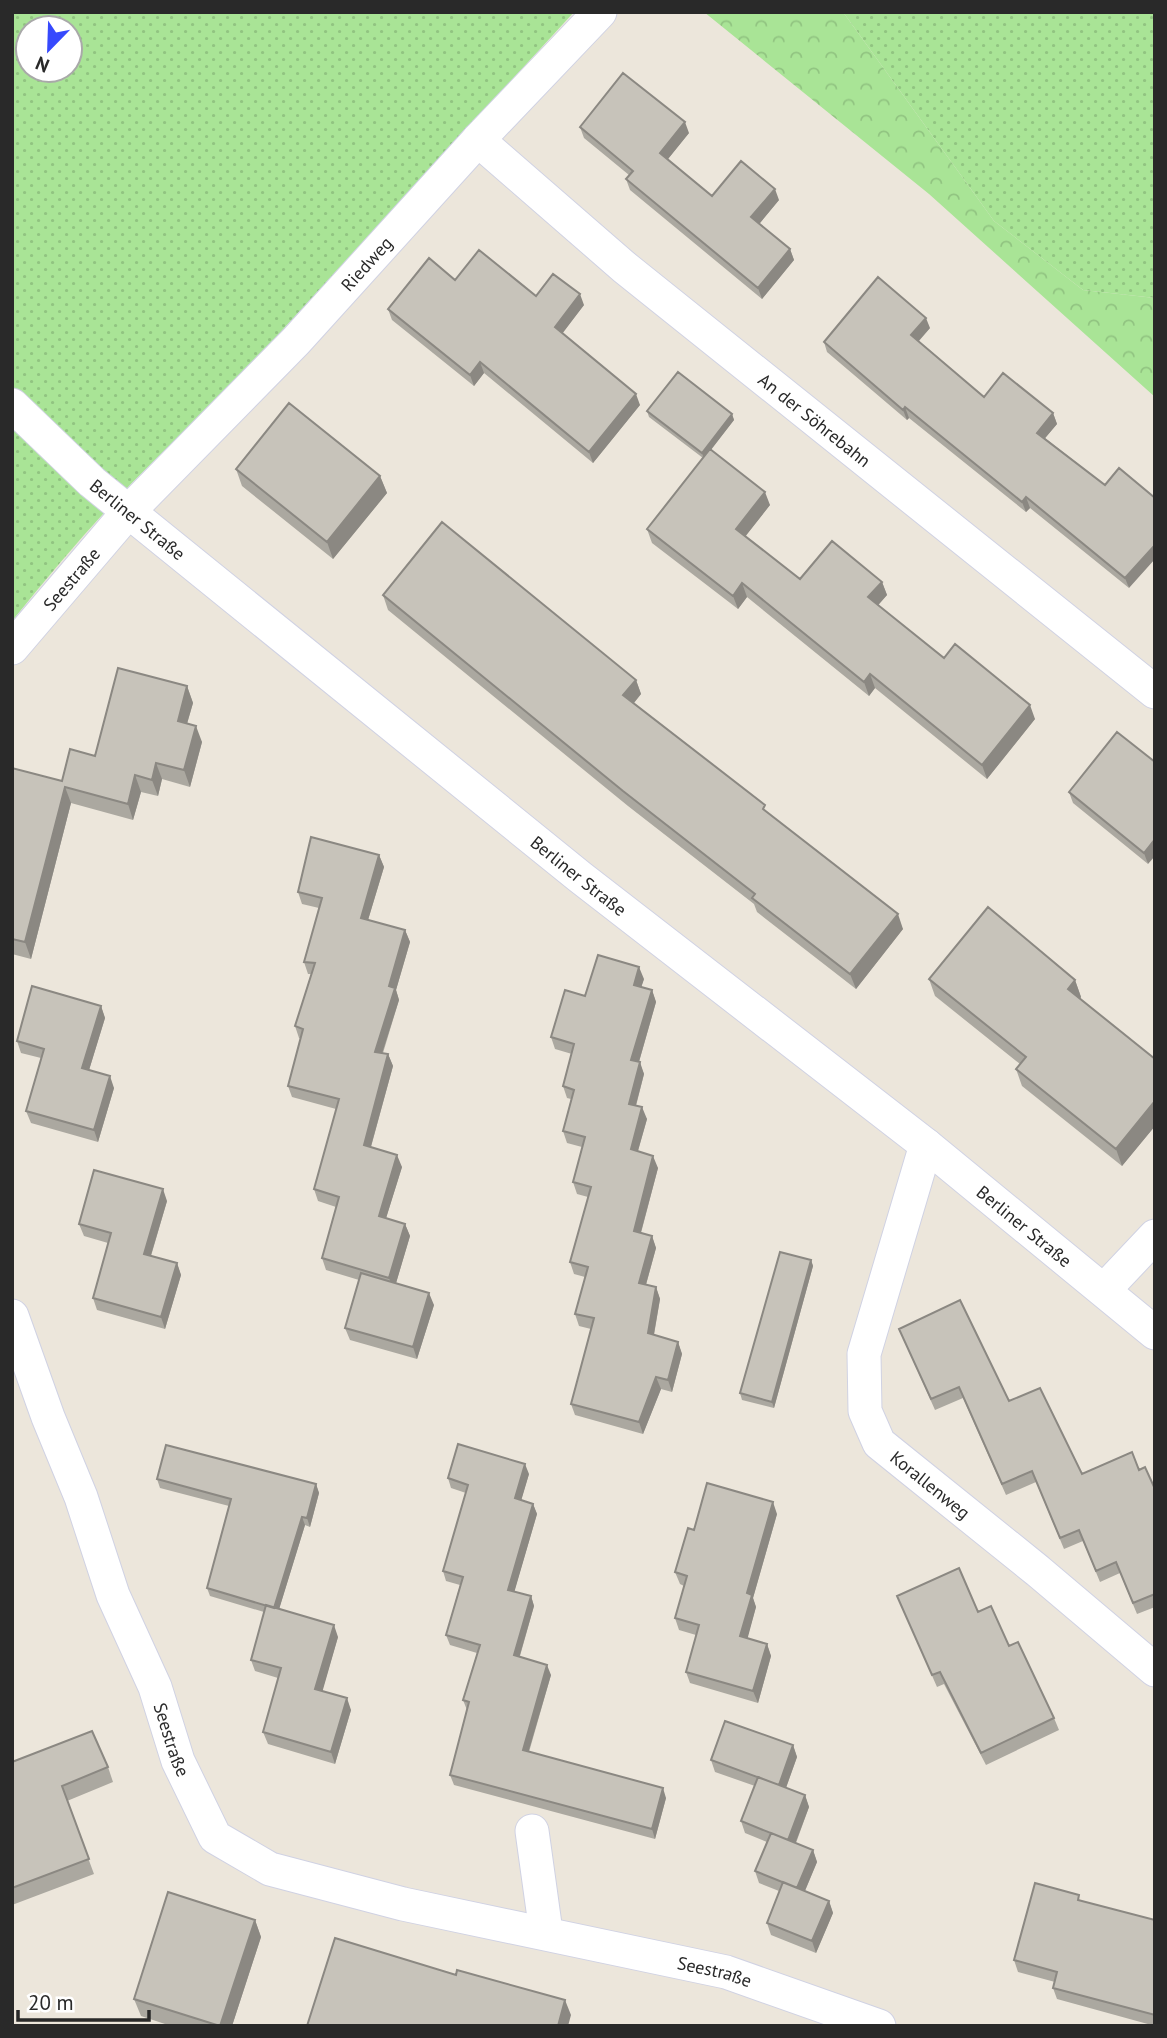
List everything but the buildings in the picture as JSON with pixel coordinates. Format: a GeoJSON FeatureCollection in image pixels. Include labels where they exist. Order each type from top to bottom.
{"type":"FeatureCollection","features":[{"type":"Feature","properties":{"kind":"street","name":"Riedweg"},"geometry":{"type":"LineString","coordinates":[[129,511],[296,341],[478,140],[600,12]]}},
{"type":"Feature","properties":{"kind":"street","name":"An der Söhrebahn"},"geometry":{"type":"LineString","coordinates":[[478,140],[634,276],[1155,692]]}},
{"type":"Feature","properties":{"kind":"street","name":"Berliner Straße"},"geometry":{"type":"LineString","coordinates":[[12,405],[92,482],[580,877],[926,1145],[1105,1289],[1155,1333]]}},
{"type":"Feature","properties":{"kind":"street","name":"Seestraße"},"geometry":{"type":"LineString","coordinates":[[12,648],[129,511]]}},
{"type":"Feature","properties":{"kind":"street","name":"Korallenweg"},"geometry":{"type":"LineString","coordinates":[[926,1145],[864,1354],[865,1411],[879,1443],[1155,1670]]}},
{"type":"Feature","properties":{"kind":"street"},"geometry":{"type":"LineString","coordinates":[[1105,1289],[1155,1236]]}},
{"type":"Feature","properties":{"kind":"street","name":"Seestraße"},"geometry":{"type":"LineString","coordinates":[[12,1316],[80,1497],[113,1595],[155,1687],[178,1761],[215,1837],[270,1869],[403,1904],[726,1972],[879,2026]]}},
{"type":"Feature","properties":{"kind":"street"},"geometry":{"type":"LineString","coordinates":[[532,1831],[546,1932]]}},
{"type":"Feature","properties":{"kind":"green space"},"geometry":{"type":"Polygon","coordinates":[[[12,12],[574,12],[209,410],[156,459],[58,565],[12,621],[12,12]]]}},
{"type":"Feature","properties":{"kind":"green space"},"geometry":{"type":"Polygon","coordinates":[[[704,12],[843,12],[994,221],[1083,290],[1155,298],[1155,397],[929,194],[704,12]]]}},
{"type":"Feature","properties":{"kind":"green space"},"geometry":{"type":"Polygon","coordinates":[[[843,12],[1155,12],[1155,298],[1083,290],[994,221],[843,12]]]}}]}
